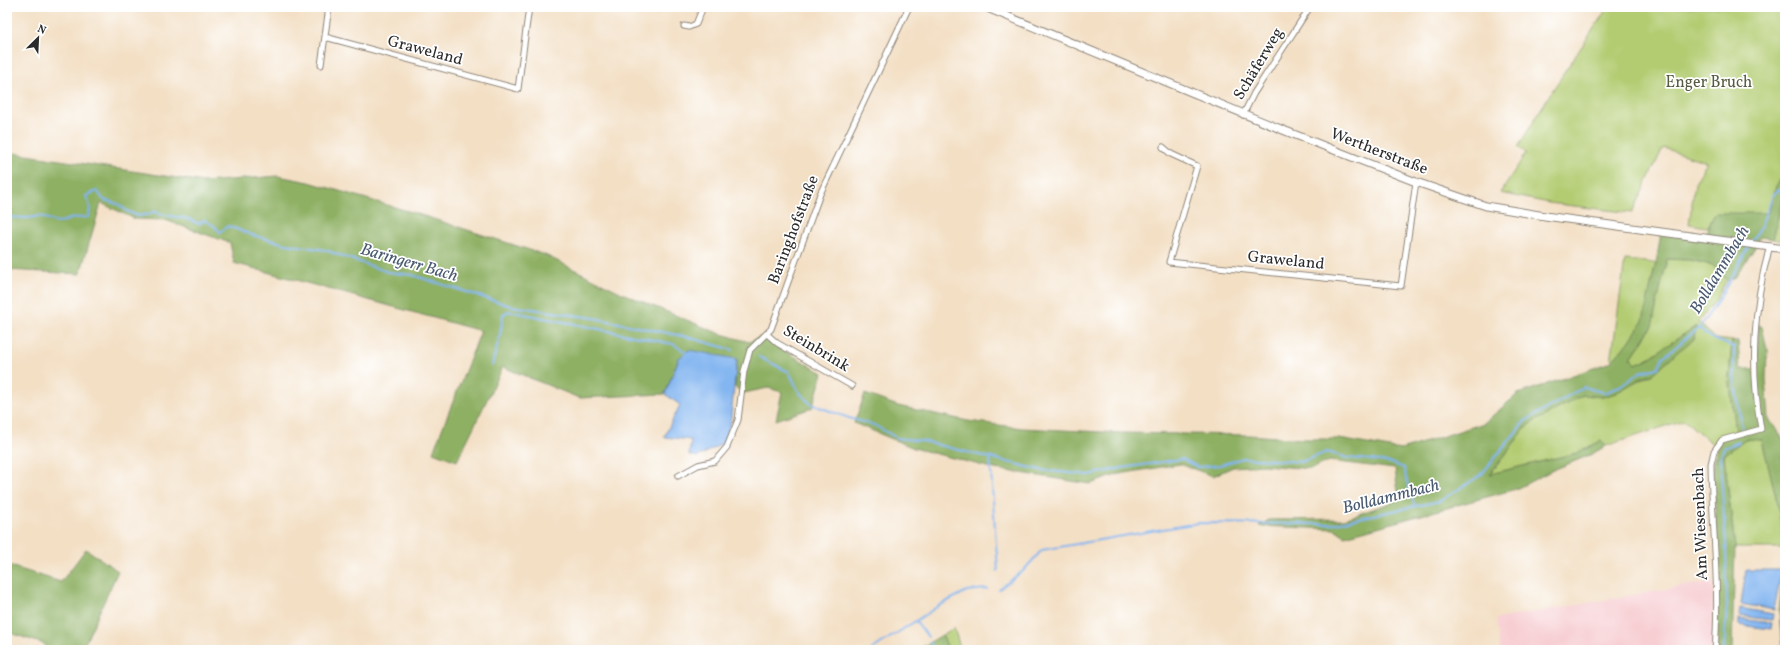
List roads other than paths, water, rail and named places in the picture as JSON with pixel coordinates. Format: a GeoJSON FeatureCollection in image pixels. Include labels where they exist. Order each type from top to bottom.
{"type":"FeatureCollection","features":[{"type":"Feature","properties":{"kind":"main road","name":"Wertherstraße"},"geometry":{"type":"LineString","coordinates":[[985,7],[1243,115],[1416,182],[1486,206],[1545,216],[1785,249]]}},
{"type":"Feature","properties":{"kind":"street"},"geometry":{"type":"LineString","coordinates":[[321,66],[329,7]]}},
{"type":"Feature","properties":{"kind":"street","name":"Graweland"},"geometry":{"type":"LineString","coordinates":[[325,37],[518,89],[529,7]]}},
{"type":"Feature","properties":{"kind":"street"},"geometry":{"type":"LineString","coordinates":[[684,26],[689,27],[696,24],[704,7]]}},
{"type":"Feature","properties":{"kind":"street","name":"Baringhofstraße"},"geometry":{"type":"LineString","coordinates":[[678,476],[698,465],[715,461],[727,447],[738,420],[744,371],[750,350],[771,329],[820,194],[909,7]]}},
{"type":"Feature","properties":{"kind":"street","name":"Schäferweg"},"geometry":{"type":"LineString","coordinates":[[1243,115],[1254,93],[1310,7]]}},
{"type":"Feature","properties":{"kind":"street","name":"Graweland"},"geometry":{"type":"LineString","coordinates":[[1163,147],[1171,154],[1197,166],[1169,262],[1401,286],[1416,182]]}},
{"type":"Feature","properties":{"kind":"street","name":"Am Wiesenbach"},"geometry":{"type":"LineString","coordinates":[[1715,650],[1717,627],[1711,464],[1714,451],[1722,440],[1761,429],[1758,413],[1756,382],[1756,313],[1766,246]]}},
{"type":"Feature","properties":{"kind":"street","name":"Steinbrink"},"geometry":{"type":"LineString","coordinates":[[766,334],[777,343],[852,386]]}},
{"type":"Feature","properties":{"kind":"water"},"geometry":{"type":"Polygon","coordinates":[[[689,350],[737,359],[730,426],[723,443],[698,457],[689,455],[691,440],[664,437],[680,405],[665,394],[679,358],[689,350]]]}},
{"type":"Feature","properties":{"kind":"water"},"geometry":{"type":"Polygon","coordinates":[[[1746,570],[1782,570],[1774,610],[1741,604],[1746,570]]]}},
{"type":"Feature","properties":{"kind":"water"},"geometry":{"type":"Polygon","coordinates":[[[1740,608],[1773,614],[1772,620],[1739,616],[1740,608]]]}},
{"type":"Feature","properties":{"kind":"water"},"geometry":{"type":"Polygon","coordinates":[[[1739,619],[1772,623],[1771,629],[1739,625],[1739,619]]]}},
{"type":"Feature","properties":{"kind":"waterway","name":"Bolldammbach"},"geometry":{"type":"LineString","coordinates":[[1751,243],[1761,226],[1773,195],[1778,190],[1781,190]]}},
{"type":"Feature","properties":{"kind":"waterway","name":"Baringerr Bach"},"geometry":{"type":"LineString","coordinates":[[7,217],[28,218],[40,216],[58,223],[73,218],[89,217],[90,207],[86,196],[97,191],[104,200],[118,204],[127,211],[138,216],[150,214],[155,211],[159,214],[189,219],[199,224],[204,220],[213,225],[220,232],[228,226],[252,235],[286,244],[325,250],[388,272],[412,275],[511,306],[594,318],[687,337],[733,350]]}},
{"type":"Feature","properties":{"kind":"waterway","name":"Bolldammbach"},"geometry":{"type":"LineString","coordinates":[[999,589],[1023,571],[1042,550],[1198,523],[1331,524],[1440,501],[1481,475],[1525,421],[1584,387],[1605,393],[1626,383],[1640,372],[1658,368],[1663,357],[1699,328],[1718,301],[1749,246]]}},
{"type":"Feature","properties":{"kind":"waterway"},"geometry":{"type":"LineString","coordinates":[[492,365],[500,335],[503,314],[509,311],[673,344],[686,352]]}},
{"type":"Feature","properties":{"kind":"waterway"},"geometry":{"type":"LineString","coordinates":[[1699,328],[1713,339],[1734,347],[1734,377],[1742,428]]}},
{"type":"Feature","properties":{"kind":"waterway"},"geometry":{"type":"LineString","coordinates":[[759,357],[789,372],[799,392],[811,404],[849,418],[874,425],[897,438],[922,441],[1040,470],[1089,475],[1122,468],[1182,459],[1198,467],[1220,465],[1243,458],[1301,462],[1327,452],[1348,458],[1391,463],[1404,468],[1409,491],[1415,506]]}},
{"type":"Feature","properties":{"kind":"waterway"},"geometry":{"type":"LineString","coordinates":[[1724,650],[1727,603],[1726,546],[1720,459],[1724,448],[1739,442]]}},
{"type":"Feature","properties":{"kind":"waterway","name":"Bolldammbach"},"geometry":{"type":"LineString","coordinates":[[990,457],[998,571]]}},
{"type":"Feature","properties":{"kind":"waterway","name":"Bolldammbach"},"geometry":{"type":"LineString","coordinates":[[871,650],[940,605],[967,591],[987,589]]}},
{"type":"Feature","properties":{"kind":"waterway"},"geometry":{"type":"LineString","coordinates":[[916,621],[928,637]]}},
{"type":"Feature","properties":{"kind":"waterway"},"geometry":{"type":"LineString","coordinates":[[930,642],[933,650]]}},
{"type":"Feature","properties":{"kind":"park label","name":"Enger Bruch"},"geometry":{"type":"Point","coordinates":[1709,83]}}]}
